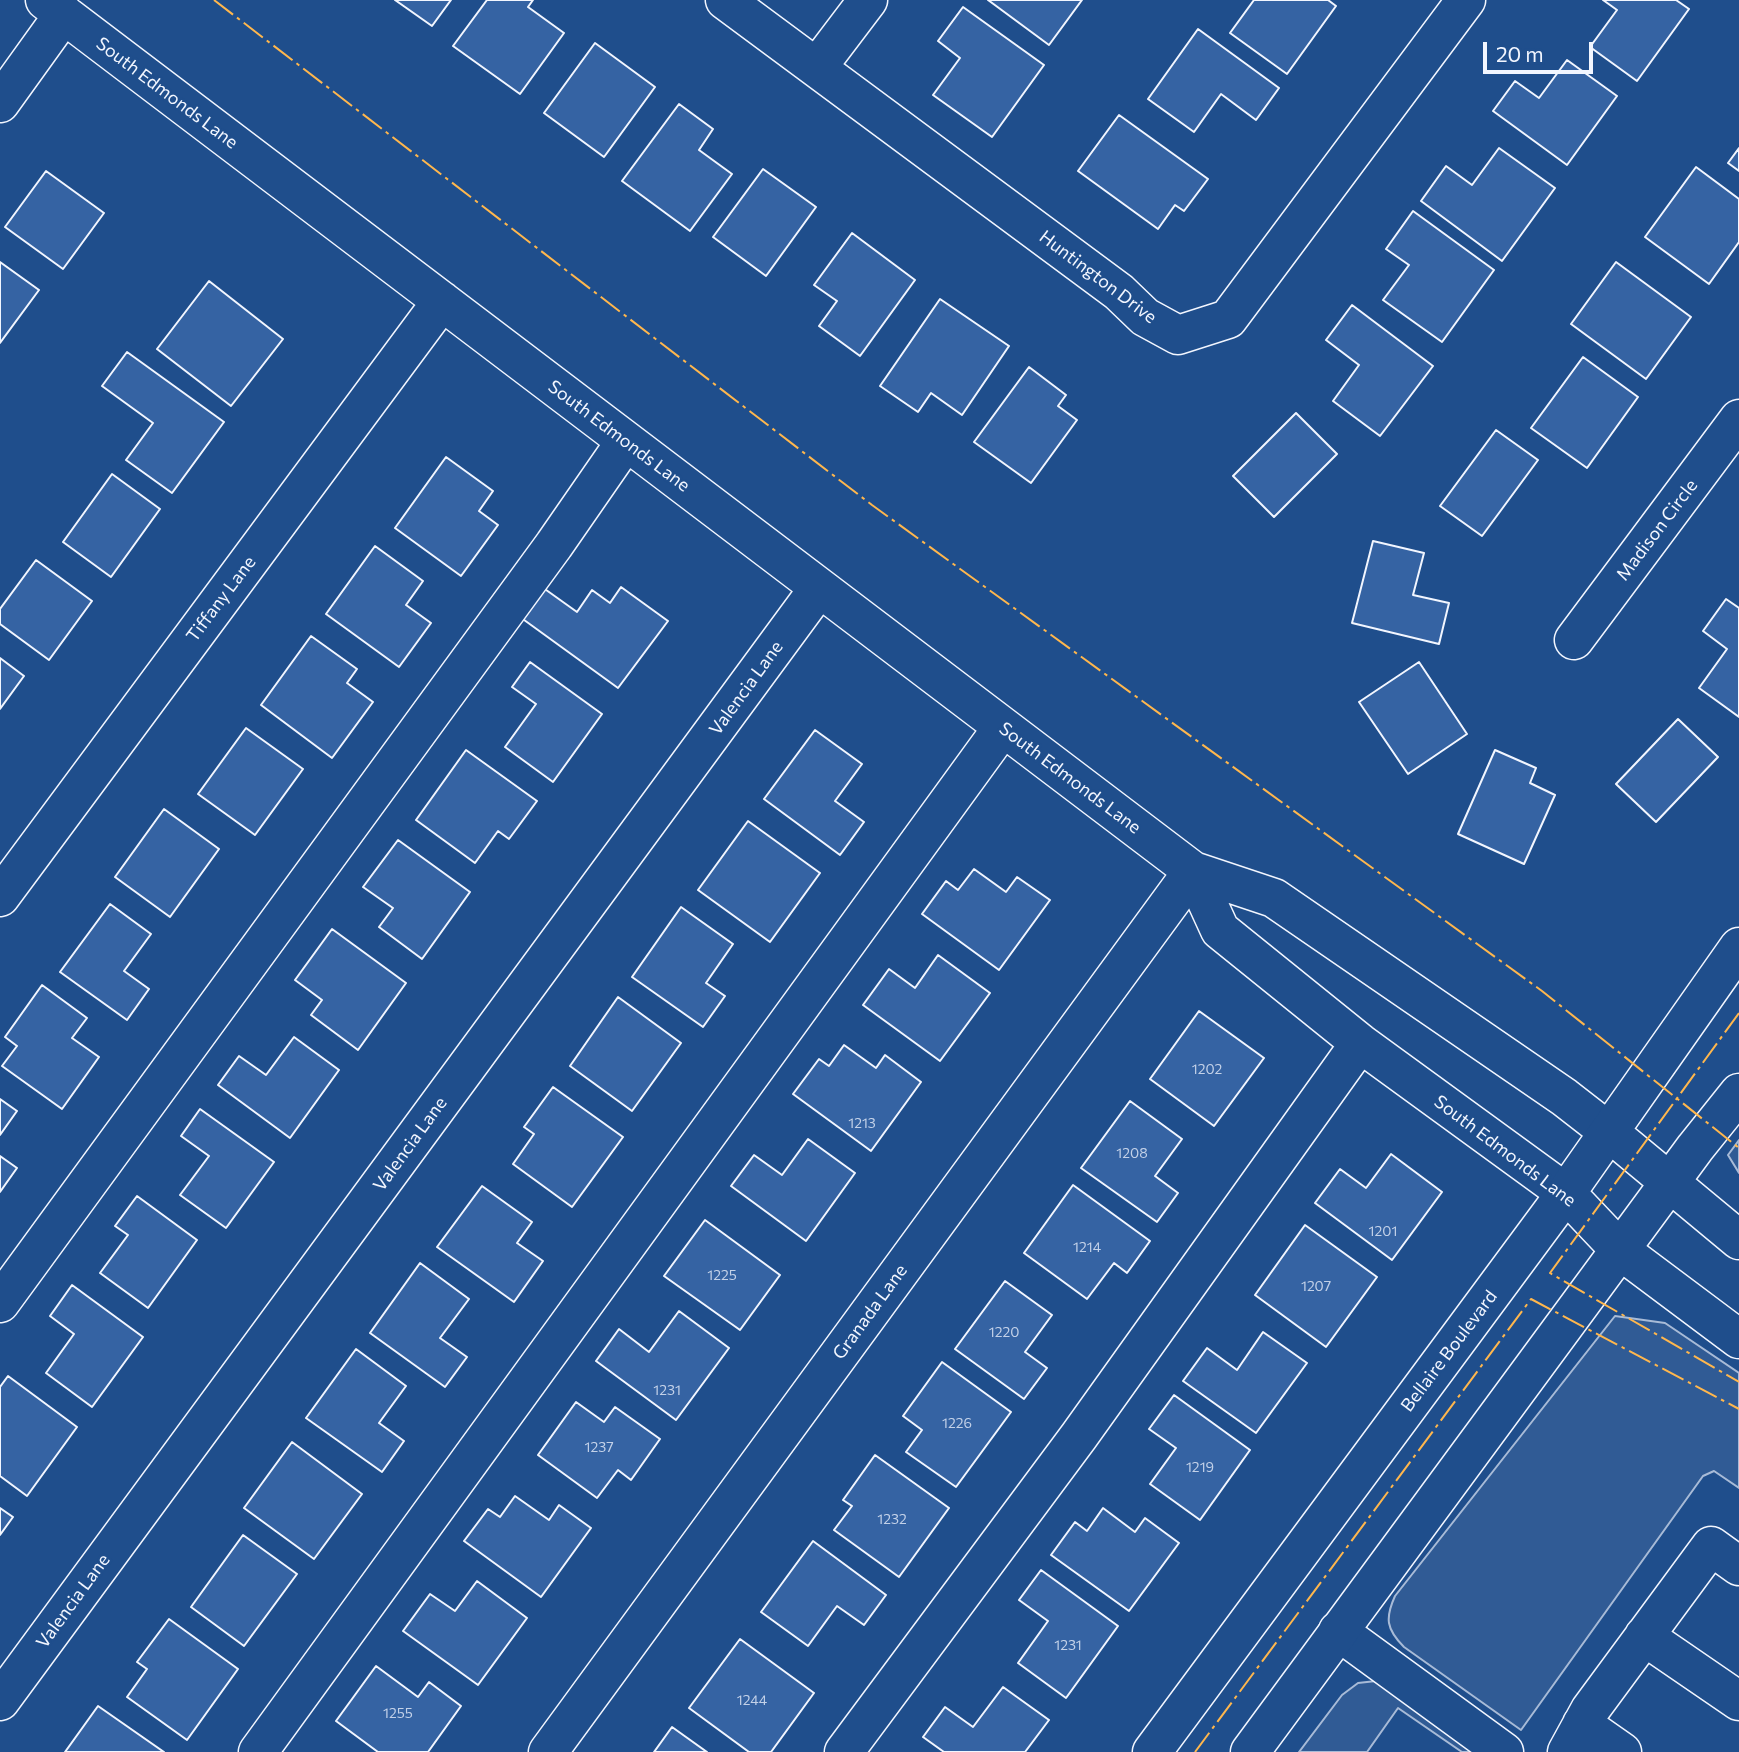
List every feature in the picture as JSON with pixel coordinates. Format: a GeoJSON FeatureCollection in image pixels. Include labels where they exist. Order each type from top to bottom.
{"type":"FeatureCollection","features":[{"type":"Feature","properties":{"kind":"street","name":"Huntington Drive"},"geometry":{"type":"LineString","coordinates":[[725,0],[818,66],[1119,292],[1145,317],[1178,335],[1228,319],[1466,0]]}},
{"type":"Feature","properties":{"kind":"street"},"geometry":{"type":"LineString","coordinates":[[818,66],[868,0]]}},
{"type":"Feature","properties":{"kind":"street"},"geometry":{"type":"LineString","coordinates":[[0,103],[54,7]]}},
{"type":"Feature","properties":{"kind":"street","name":"South Edmonds Lane"},"geometry":{"type":"LineString","coordinates":[[54,7],[1193,871],[1274,898],[1564,1097],[1739,1240]]}},
{"type":"Feature","properties":{"kind":"street","name":"Tiffany Lane"},"geometry":{"type":"LineString","coordinates":[[0,897],[442,301]]}},
{"type":"Feature","properties":{"kind":"street","name":"Madison Circle"},"geometry":{"type":"LineString","coordinates":[[1574,640],[1739,419]]}},
{"type":"Feature","properties":{"kind":"street"},"geometry":{"type":"LineString","coordinates":[[0,1303],[554,545],[626,441]]}},
{"type":"Feature","properties":{"kind":"street","name":"Valencia Lane"},"geometry":{"type":"LineString","coordinates":[[0,1701],[819,588]]}},
{"type":"Feature","properties":{"kind":"street"},"geometry":{"type":"LineString","coordinates":[[258,1752],[1003,727]]}},
{"type":"Feature","properties":{"kind":"street","name":"South Edmonds Lane"},"geometry":{"type":"LineString","coordinates":[[1193,871],[1220,930],[1360,1043],[1566,1194],[1620,1250],[1739,1339]]}},
{"type":"Feature","properties":{"kind":"street","name":"Granada Lane"},"geometry":{"type":"LineString","coordinates":[[548,1752],[1193,871]]}},
{"type":"Feature","properties":{"kind":"street","name":"Bellaire Boulevard"},"geometry":{"type":"LineString","coordinates":[[1152,1752],[1566,1194],[1739,947]]}},
{"type":"Feature","properties":{"kind":"street"},"geometry":{"type":"LineString","coordinates":[[844,1752],[1079,1436],[1360,1043]]}},
{"type":"Feature","properties":{"kind":"street"},"geometry":{"type":"LineString","coordinates":[[1250,1752],[1739,1093]]}},
{"type":"Feature","properties":{"kind":"street"},"geometry":{"type":"LineString","coordinates":[[1622,1752],[1574,1738],[1644,1636],[1711,1546],[1739,1566]]}},
{"type":"Feature","properties":{"kind":"street"},"geometry":{"type":"LineString","coordinates":[[1338,1631],[1504,1752]]}},
{"type":"Feature","properties":{"kind":"street"},"geometry":{"type":"LineString","coordinates":[[1644,1636],[1739,1701]]}},
{"type":"Feature","properties":{"kind":"shaded area"},"geometry":{"type":"Polygon","coordinates":[[[1739,1140],[1739,1173],[1728,1155],[1739,1140]]]}},
{"type":"Feature","properties":{"kind":"shaded area"},"geometry":{"type":"Polygon","coordinates":[[[1615,1316],[1665,1323],[1739,1373],[1739,1488],[1714,1471],[1703,1476],[1521,1730],[1404,1647],[1391,1629],[1390,1611],[1395,1596],[1615,1316]]]}},
{"type":"Feature","properties":{"kind":"shaded area"},"geometry":{"type":"Polygon","coordinates":[[[1376,1681],[1479,1752],[1462,1752],[1398,1708],[1367,1752],[1299,1752],[1342,1695],[1358,1683],[1376,1681]]]}},
{"type":"Feature","properties":{"kind":"building"},"geometry":{"type":"Polygon","coordinates":[[[395,0],[451,0],[432,26],[395,0]]]}},
{"type":"Feature","properties":{"kind":"building"},"geometry":{"type":"Polygon","coordinates":[[[487,0],[533,0],[528,7],[564,33],[520,94],[453,46],[487,0]]]}},
{"type":"Feature","properties":{"kind":"building"},"geometry":{"type":"Polygon","coordinates":[[[988,0],[1082,0],[1049,45],[988,0]]]}},
{"type":"Feature","properties":{"kind":"building"},"geometry":{"type":"Polygon","coordinates":[[[1254,0],[1328,0],[1336,6],[1287,74],[1230,33],[1254,0]]]}},
{"type":"Feature","properties":{"kind":"building"},"geometry":{"type":"Polygon","coordinates":[[[1603,0],[1676,0],[1689,9],[1637,81],[1590,47],[1617,10],[1603,0]]]}},
{"type":"Feature","properties":{"kind":"building"},"geometry":{"type":"Polygon","coordinates":[[[963,7],[1044,65],[992,137],[933,95],[960,58],[938,41],[963,7]]]}},
{"type":"Feature","properties":{"kind":"building"},"geometry":{"type":"Polygon","coordinates":[[[1198,29],[1279,88],[1256,120],[1221,94],[1194,132],[1148,99],[1198,29]]]}},
{"type":"Feature","properties":{"kind":"building"},"geometry":{"type":"Polygon","coordinates":[[[595,43],[655,87],[604,157],[544,113],[595,43]]]}},
{"type":"Feature","properties":{"kind":"building"},"geometry":{"type":"Polygon","coordinates":[[[1567,60],[1617,96],[1567,165],[1493,111],[1515,81],[1539,98],[1567,60]]]}},
{"type":"Feature","properties":{"kind":"building"},"geometry":{"type":"Polygon","coordinates":[[[679,104],[713,129],[699,150],[732,174],[690,231],[622,181],[679,104]]]}},
{"type":"Feature","properties":{"kind":"building"},"geometry":{"type":"Polygon","coordinates":[[[1119,115],[1208,179],[1184,211],[1175,205],[1158,229],[1078,171],[1119,115]]]}},
{"type":"Feature","properties":{"kind":"building"},"geometry":{"type":"Polygon","coordinates":[[[1499,148],[1555,188],[1502,261],[1421,201],[1446,166],[1472,185],[1499,148]]]}},
{"type":"Feature","properties":{"kind":"building"},"geometry":{"type":"Polygon","coordinates":[[[1739,148],[1739,171],[1728,163],[1739,148]]]}},
{"type":"Feature","properties":{"kind":"building"},"geometry":{"type":"Polygon","coordinates":[[[1696,167],[1739,199],[1739,242],[1709,284],[1645,237],[1696,167]]]}},
{"type":"Feature","properties":{"kind":"building"},"geometry":{"type":"Polygon","coordinates":[[[763,169],[816,207],[766,276],[713,237],[763,169]]]}},
{"type":"Feature","properties":{"kind":"building"},"geometry":{"type":"Polygon","coordinates":[[[46,171],[104,213],[63,269],[5,227],[46,171]]]}},
{"type":"Feature","properties":{"kind":"building"},"geometry":{"type":"Polygon","coordinates":[[[1413,211],[1494,270],[1442,342],[1383,300],[1409,265],[1386,249],[1413,211]]]}},
{"type":"Feature","properties":{"kind":"building"},"geometry":{"type":"Polygon","coordinates":[[[852,233],[915,280],[860,356],[819,326],[837,301],[814,285],[852,233]]]}},
{"type":"Feature","properties":{"kind":"building"},"geometry":{"type":"Polygon","coordinates":[[[0,262],[39,290],[0,343],[0,262]]]}},
{"type":"Feature","properties":{"kind":"building"},"geometry":{"type":"Polygon","coordinates":[[[1616,262],[1691,317],[1646,379],[1571,324],[1616,262]]]}},
{"type":"Feature","properties":{"kind":"building"},"geometry":{"type":"Polygon","coordinates":[[[209,281],[283,339],[231,406],[157,349],[209,281]]]}},
{"type":"Feature","properties":{"kind":"building"},"geometry":{"type":"Polygon","coordinates":[[[940,299],[1009,346],[962,415],[931,393],[918,412],[880,386],[940,299]]]}},
{"type":"Feature","properties":{"kind":"building"},"geometry":{"type":"Polygon","coordinates":[[[1352,305],[1433,366],[1380,436],[1333,401],[1359,365],[1326,340],[1352,305]]]}},
{"type":"Feature","properties":{"kind":"building"},"geometry":{"type":"Polygon","coordinates":[[[127,352],[224,422],[172,493],[126,460],[153,423],[102,386],[127,352]]]}},
{"type":"Feature","properties":{"kind":"building"},"geometry":{"type":"Polygon","coordinates":[[[1583,357],[1638,397],[1587,468],[1531,428],[1583,357]]]}},
{"type":"Feature","properties":{"kind":"building"},"geometry":{"type":"Polygon","coordinates":[[[1029,367],[1066,395],[1058,406],[1077,420],[1031,483],[974,442],[1029,367]]]}},
{"type":"Feature","properties":{"kind":"building"},"geometry":{"type":"Polygon","coordinates":[[[1296,413],[1337,454],[1274,517],[1233,476],[1296,413]]]}},
{"type":"Feature","properties":{"kind":"building"},"geometry":{"type":"Polygon","coordinates":[[[1496,430],[1538,460],[1482,536],[1440,506],[1496,430]]]}},
{"type":"Feature","properties":{"kind":"building"},"geometry":{"type":"Polygon","coordinates":[[[446,457],[493,491],[479,511],[498,525],[461,576],[395,528],[446,457]]]}},
{"type":"Feature","properties":{"kind":"building"},"geometry":{"type":"Polygon","coordinates":[[[112,474],[160,509],[111,577],[63,542],[112,474]]]}},
{"type":"Feature","properties":{"kind":"building"},"geometry":{"type":"Polygon","coordinates":[[[1373,541],[1424,553],[1413,595],[1449,603],[1439,644],[1352,623],[1373,541]]]}},
{"type":"Feature","properties":{"kind":"building"},"geometry":{"type":"Polygon","coordinates":[[[375,546],[423,581],[406,605],[431,623],[399,667],[326,614],[375,546]]]}},
{"type":"Feature","properties":{"kind":"building"},"geometry":{"type":"Polygon","coordinates":[[[36,560],[92,601],[49,660],[0,624],[0,609],[36,560]]]}},
{"type":"Feature","properties":{"kind":"building"},"geometry":{"type":"Polygon","coordinates":[[[542,587],[577,612],[592,590],[610,603],[621,587],[668,621],[618,688],[520,617],[542,587]]]}},
{"type":"Feature","properties":{"kind":"building"},"geometry":{"type":"Polygon","coordinates":[[[1726,599],[1739,608],[1739,717],[1699,688],[1727,649],[1703,631],[1726,599]]]}},
{"type":"Feature","properties":{"kind":"building"},"geometry":{"type":"Polygon","coordinates":[[[311,636],[357,669],[347,683],[373,702],[332,758],[261,705],[311,636]]]}},
{"type":"Feature","properties":{"kind":"building"},"geometry":{"type":"Polygon","coordinates":[[[0,658],[24,676],[0,709],[0,658]]]}},
{"type":"Feature","properties":{"kind":"building"},"geometry":{"type":"Polygon","coordinates":[[[530,662],[602,714],[553,782],[505,747],[536,704],[512,687],[530,662]]]}},
{"type":"Feature","properties":{"kind":"building"},"geometry":{"type":"Polygon","coordinates":[[[1419,662],[1467,734],[1408,774],[1359,702],[1419,662]]]}},
{"type":"Feature","properties":{"kind":"building"},"geometry":{"type":"Polygon","coordinates":[[[1678,719],[1718,757],[1656,822],[1616,784],[1678,719]]]}},
{"type":"Feature","properties":{"kind":"building"},"geometry":{"type":"Polygon","coordinates":[[[246,728],[303,769],[255,835],[198,794],[246,728]]]}},
{"type":"Feature","properties":{"kind":"building"},"geometry":{"type":"Polygon","coordinates":[[[815,730],[862,764],[835,801],[864,822],[840,855],[764,799],[815,730]]]}},
{"type":"Feature","properties":{"kind":"building"},"geometry":{"type":"Polygon","coordinates":[[[466,750],[537,801],[509,839],[498,831],[475,863],[416,820],[466,750]]]}},
{"type":"Feature","properties":{"kind":"building"},"geometry":{"type":"Polygon","coordinates":[[[1495,750],[1536,768],[1530,783],[1555,795],[1524,864],[1458,834],[1495,750]]]}},
{"type":"Feature","properties":{"kind":"building"},"geometry":{"type":"Polygon","coordinates":[[[164,809],[219,849],[170,917],[115,877],[164,809]]]}},
{"type":"Feature","properties":{"kind":"building"},"geometry":{"type":"Polygon","coordinates":[[[748,821],[820,873],[770,942],[698,890],[748,821]]]}},
{"type":"Feature","properties":{"kind":"building"},"geometry":{"type":"Polygon","coordinates":[[[398,840],[470,892],[422,959],[379,927],[393,908],[363,887],[398,840]]]}},
{"type":"Feature","properties":{"kind":"building"},"geometry":{"type":"Polygon","coordinates":[[[974,869],[1006,892],[1017,877],[1050,900],[999,970],[922,914],[946,881],[958,890],[974,869]]]}},
{"type":"Feature","properties":{"kind":"building"},"geometry":{"type":"Polygon","coordinates":[[[110,904],[151,934],[124,971],[149,989],[127,1020],[60,972],[110,904]]]}},
{"type":"Feature","properties":{"kind":"building"},"geometry":{"type":"Polygon","coordinates":[[[681,907],[733,944],[706,983],[725,996],[703,1027],[632,977],[681,907]]]}},
{"type":"Feature","properties":{"kind":"building"},"geometry":{"type":"Polygon","coordinates":[[[332,929],[406,983],[358,1050],[311,1015],[322,1000],[295,980],[332,929]]]}},
{"type":"Feature","properties":{"kind":"building"},"geometry":{"type":"Polygon","coordinates":[[[938,955],[990,993],[940,1061],[863,1005],[889,969],[915,988],[938,955]]]}},
{"type":"Feature","properties":{"kind":"building"},"geometry":{"type":"Polygon","coordinates":[[[42,985],[87,1018],[72,1038],[99,1057],[62,1109],[2,1066],[17,1046],[5,1037],[42,985]]]}},
{"type":"Feature","properties":{"kind":"building"},"geometry":{"type":"Polygon","coordinates":[[[618,997],[681,1043],[632,1111],[570,1066],[618,997]]]}},
{"type":"Feature","properties":{"kind":"building"},"geometry":{"type":"Polygon","coordinates":[[[1199,1011],[1264,1058],[1214,1126],[1150,1079],[1199,1011]]]}},
{"type":"Feature","properties":{"kind":"building"},"geometry":{"type":"Polygon","coordinates":[[[294,1037],[339,1070],[290,1138],[218,1085],[239,1056],[266,1075],[294,1037]]]}},
{"type":"Feature","properties":{"kind":"building"},"geometry":{"type":"Polygon","coordinates":[[[844,1045],[876,1068],[885,1055],[921,1082],[871,1151],[793,1094],[819,1059],[829,1066],[844,1045]]]}},
{"type":"Feature","properties":{"kind":"building"},"geometry":{"type":"Polygon","coordinates":[[[553,1087],[623,1137],[572,1207],[513,1164],[534,1134],[524,1127],[553,1087]]]}},
{"type":"Feature","properties":{"kind":"building"},"geometry":{"type":"Polygon","coordinates":[[[0,1099],[17,1111],[0,1135],[0,1099]]]}},
{"type":"Feature","properties":{"kind":"building"},"geometry":{"type":"Polygon","coordinates":[[[1130,1101],[1182,1139],[1155,1176],[1178,1193],[1157,1222],[1081,1168],[1130,1101]]]}},
{"type":"Feature","properties":{"kind":"building"},"geometry":{"type":"Polygon","coordinates":[[[200,1109],[274,1162],[226,1228],[180,1195],[209,1156],[181,1136],[200,1109]]]}},
{"type":"Feature","properties":{"kind":"building"},"geometry":{"type":"Polygon","coordinates":[[[808,1139],[855,1173],[806,1241],[731,1186],[754,1155],[782,1175],[808,1139]]]}},
{"type":"Feature","properties":{"kind":"building"},"geometry":{"type":"Polygon","coordinates":[[[1391,1154],[1442,1192],[1392,1260],[1315,1203],[1340,1169],[1366,1188],[1391,1154]]]}},
{"type":"Feature","properties":{"kind":"building"},"geometry":{"type":"Polygon","coordinates":[[[0,1156],[17,1168],[0,1192],[0,1156]]]}},
{"type":"Feature","properties":{"kind":"building"},"geometry":{"type":"Polygon","coordinates":[[[1073,1185],[1150,1241],[1127,1273],[1114,1263],[1087,1299],[1024,1253],[1073,1185]]]}},
{"type":"Feature","properties":{"kind":"building"},"geometry":{"type":"Polygon","coordinates":[[[482,1186],[532,1222],[517,1243],[543,1261],[514,1302],[437,1247],[482,1186]]]}},
{"type":"Feature","properties":{"kind":"building"},"geometry":{"type":"Polygon","coordinates":[[[137,1196],[197,1240],[148,1308],[100,1273],[128,1235],[115,1226],[137,1196]]]}},
{"type":"Feature","properties":{"kind":"building"},"geometry":{"type":"Polygon","coordinates":[[[705,1220],[780,1275],[740,1330],[664,1276],[705,1220]]]}},
{"type":"Feature","properties":{"kind":"building"},"geometry":{"type":"Polygon","coordinates":[[[1305,1225],[1377,1277],[1326,1347],[1255,1295],[1305,1225]]]}},
{"type":"Feature","properties":{"kind":"building"},"geometry":{"type":"Polygon","coordinates":[[[420,1263],[469,1299],[440,1338],[467,1357],[445,1387],[370,1333],[420,1263]]]}},
{"type":"Feature","properties":{"kind":"building"},"geometry":{"type":"Polygon","coordinates":[[[1005,1281],[1052,1315],[1025,1352],[1047,1368],[1024,1399],[955,1349],[1005,1281]]]}},
{"type":"Feature","properties":{"kind":"building"},"geometry":{"type":"Polygon","coordinates":[[[72,1285],[143,1337],[92,1407],[46,1373],[74,1334],[50,1316],[72,1285]]]}},
{"type":"Feature","properties":{"kind":"building"},"geometry":{"type":"Polygon","coordinates":[[[679,1311],[729,1348],[676,1420],[596,1361],[619,1329],[649,1352],[679,1311]]]}},
{"type":"Feature","properties":{"kind":"building"},"geometry":{"type":"Polygon","coordinates":[[[1263,1332],[1307,1363],[1256,1433],[1183,1381],[1207,1348],[1237,1370],[1263,1332]]]}},
{"type":"Feature","properties":{"kind":"building"},"geometry":{"type":"Polygon","coordinates":[[[356,1349],[406,1386],[379,1423],[404,1441],[382,1472],[306,1418],[356,1349]]]}},
{"type":"Feature","properties":{"kind":"building"},"geometry":{"type":"Polygon","coordinates":[[[942,1362],[1011,1412],[956,1487],[906,1452],[922,1430],[903,1416],[942,1362]]]}},
{"type":"Feature","properties":{"kind":"building"},"geometry":{"type":"Polygon","coordinates":[[[8,1376],[77,1427],[27,1496],[0,1476],[0,1387],[8,1376]]]}},
{"type":"Feature","properties":{"kind":"building"},"geometry":{"type":"Polygon","coordinates":[[[1174,1395],[1250,1450],[1200,1520],[1150,1484],[1176,1448],[1149,1429],[1174,1395]]]}},
{"type":"Feature","properties":{"kind":"building"},"geometry":{"type":"Polygon","coordinates":[[[576,1402],[604,1422],[615,1407],[660,1439],[631,1480],[618,1470],[597,1498],[538,1455],[576,1402]]]}},
{"type":"Feature","properties":{"kind":"building"},"geometry":{"type":"Polygon","coordinates":[[[292,1442],[362,1494],[314,1559],[244,1508],[292,1442]]]}},
{"type":"Feature","properties":{"kind":"building"},"geometry":{"type":"Polygon","coordinates":[[[875,1455],[949,1508],[899,1577],[834,1530],[852,1506],[843,1500],[875,1455]]]}},
{"type":"Feature","properties":{"kind":"building"},"geometry":{"type":"Polygon","coordinates":[[[515,1496],[549,1520],[559,1505],[591,1528],[541,1597],[464,1541],[488,1509],[500,1517],[515,1496]]]}},
{"type":"Feature","properties":{"kind":"building"},"geometry":{"type":"Polygon","coordinates":[[[0,1508],[13,1517],[0,1535],[0,1508]]]}},
{"type":"Feature","properties":{"kind":"building"},"geometry":{"type":"Polygon","coordinates":[[[1103,1508],[1135,1532],[1145,1518],[1179,1543],[1129,1611],[1051,1555],[1075,1522],[1087,1531],[1103,1508]]]}},
{"type":"Feature","properties":{"kind":"building"},"geometry":{"type":"Polygon","coordinates":[[[243,1535],[297,1574],[244,1646],[191,1607],[243,1535]]]}},
{"type":"Feature","properties":{"kind":"building"},"geometry":{"type":"Polygon","coordinates":[[[813,1541],[886,1595],[864,1625],[837,1606],[808,1646],[761,1612],[813,1541]]]}},
{"type":"Feature","properties":{"kind":"building"},"geometry":{"type":"Polygon","coordinates":[[[1041,1570],[1118,1626],[1066,1698],[1018,1663],[1048,1621],[1019,1600],[1041,1570]]]}},
{"type":"Feature","properties":{"kind":"building"},"geometry":{"type":"Polygon","coordinates":[[[477,1581],[527,1618],[478,1685],[403,1631],[430,1594],[455,1611],[477,1581]]]}},
{"type":"Feature","properties":{"kind":"building"},"geometry":{"type":"Polygon","coordinates":[[[169,1619],[238,1669],[187,1740],[127,1697],[147,1669],[137,1662],[169,1619]]]}},
{"type":"Feature","properties":{"kind":"building"},"geometry":{"type":"Polygon","coordinates":[[[740,1639],[814,1693],[771,1752],[749,1752],[689,1708],[740,1639]]]}},
{"type":"Feature","properties":{"kind":"building"},"geometry":{"type":"Polygon","coordinates":[[[376,1666],[418,1697],[429,1682],[461,1706],[428,1752],[378,1752],[336,1721],[376,1666]]]}},
{"type":"Feature","properties":{"kind":"building"},"geometry":{"type":"Polygon","coordinates":[[[1003,1687],[1049,1720],[1025,1752],[944,1752],[923,1737],[945,1707],[973,1727],[1003,1687]]]}},
{"type":"Feature","properties":{"kind":"building"},"geometry":{"type":"Polygon","coordinates":[[[98,1706],[164,1752],[65,1752],[98,1706]]]}},
{"type":"Feature","properties":{"kind":"building"},"geometry":{"type":"Polygon","coordinates":[[[672,1727],[707,1752],[654,1752],[672,1727]]]}},
{"type":"Feature","properties":{"kind":"power"},"geometry":{"type":"LineString","coordinates":[[214,0],[872,505],[1542,991],[1739,1148]]}},
{"type":"Feature","properties":{"kind":"power"},"geometry":{"type":"LineString","coordinates":[[1739,1013],[1550,1273],[1739,1382]]}},
{"type":"Feature","properties":{"kind":"power"},"geometry":{"type":"LineString","coordinates":[[1195,1752],[1531,1299],[1739,1409]]}}]}
